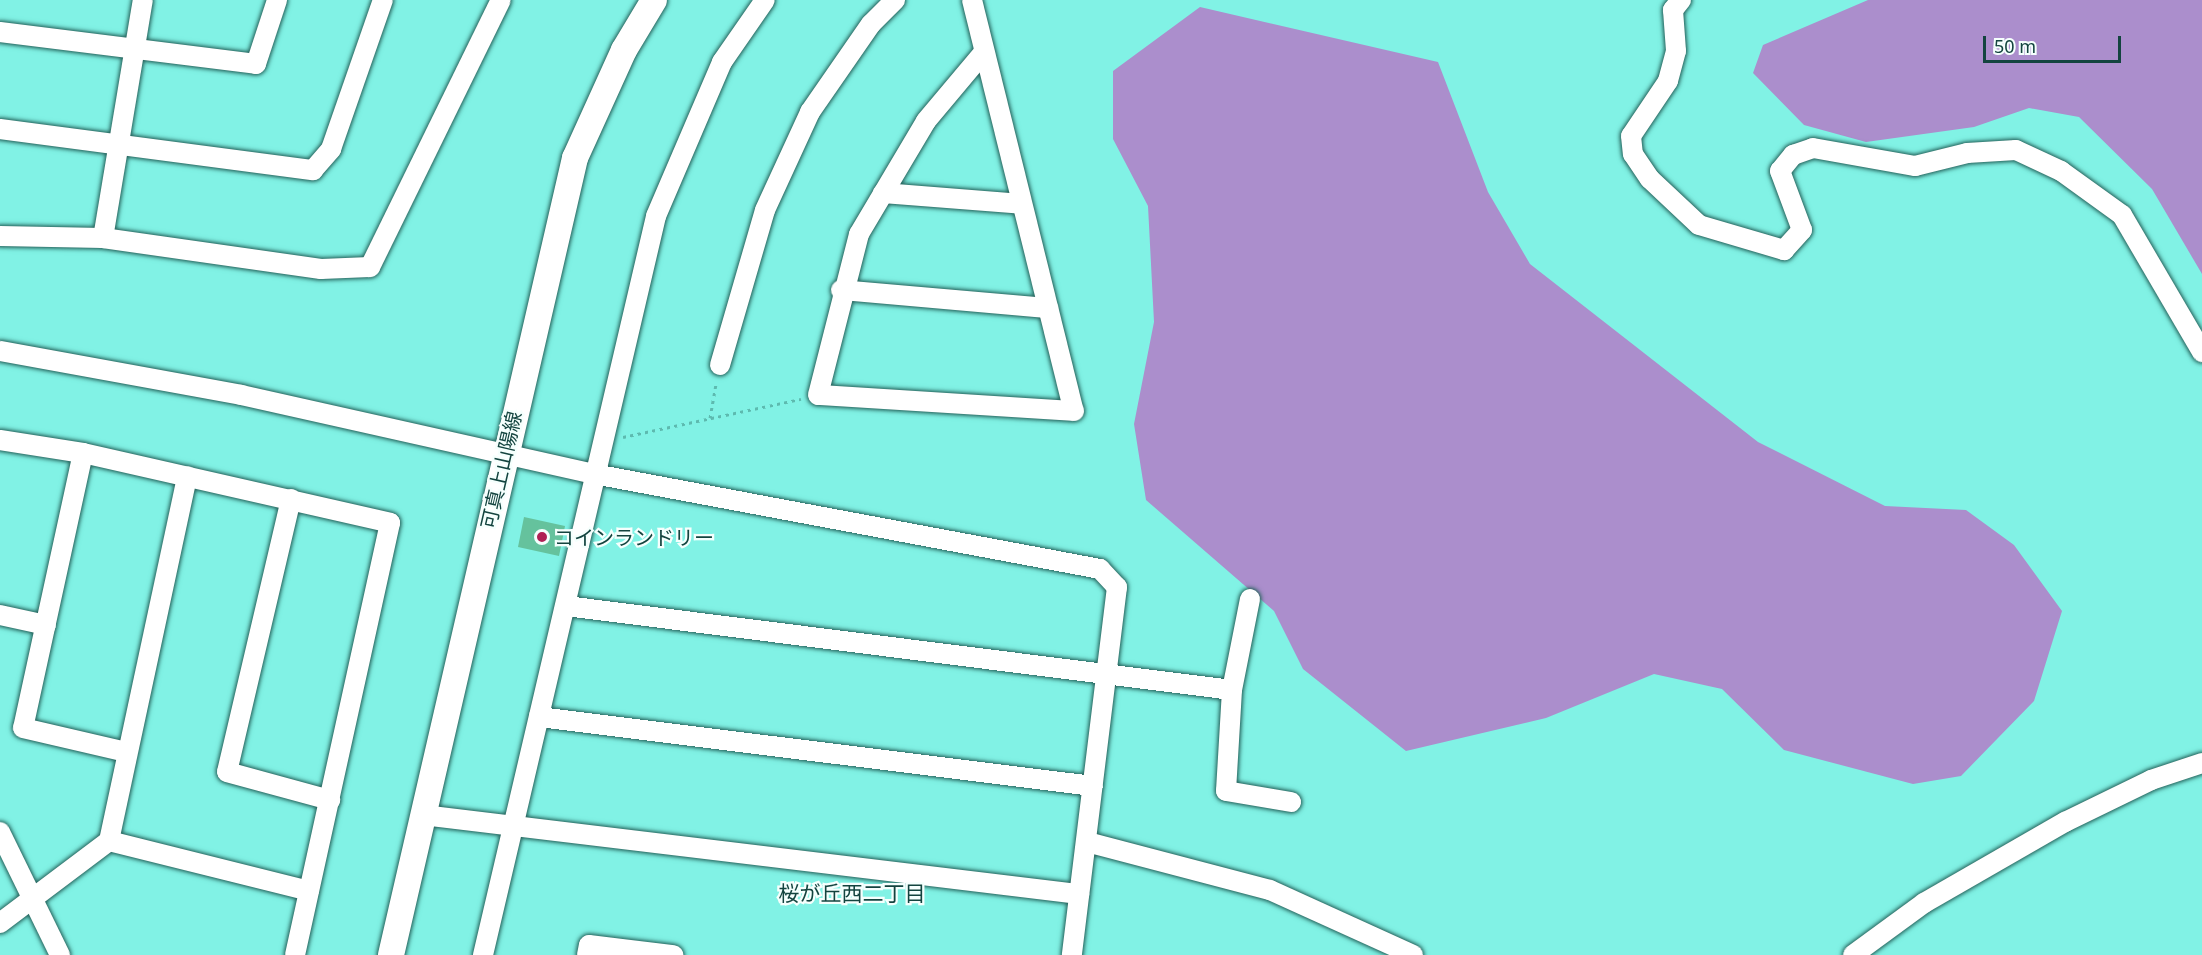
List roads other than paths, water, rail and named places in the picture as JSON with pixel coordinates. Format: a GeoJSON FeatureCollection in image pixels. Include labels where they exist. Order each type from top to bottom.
{"type":"FeatureCollection","features":[{"type":"Feature","properties":{"kind":"main road","name":"可真上山陽線"},"geometry":{"type":"LineString","coordinates":[[391,955],[504,455],[575,158],[624,50],[654,0]]}},
{"type":"Feature","properties":{"kind":"street"},"geometry":{"type":"LineString","coordinates":[[103,238],[143,0]]}},
{"type":"Feature","properties":{"kind":"street"},"geometry":{"type":"LineString","coordinates":[[0,32],[256,64],[277,0]]}},
{"type":"Feature","properties":{"kind":"street"},"geometry":{"type":"LineString","coordinates":[[0,129],[313,170],[331,149],[383,0]]}},
{"type":"Feature","properties":{"kind":"street"},"geometry":{"type":"LineString","coordinates":[[0,236],[103,238],[321,269],[370,267],[501,0]]}},
{"type":"Feature","properties":{"kind":"street"},"geometry":{"type":"LineString","coordinates":[[483,955],[656,216],[722,62],[765,0]]}},
{"type":"Feature","properties":{"kind":"street"},"geometry":{"type":"LineString","coordinates":[[720,364],[765,210],[810,112],[871,24],[895,0]]}},
{"type":"Feature","properties":{"kind":"street"},"geometry":{"type":"LineString","coordinates":[[972,0],[1074,411],[818,395],[841,290],[859,234],[926,121],[984,52]]}},
{"type":"Feature","properties":{"kind":"street"},"geometry":{"type":"LineString","coordinates":[[1681,0],[1673,10],[1676,51],[1668,81],[1631,136],[1633,153],[1650,179],[1699,225],[1785,250],[1802,230],[1780,171],[1793,155],[1813,148],[1915,166],[1967,153],[2016,150],[2061,171],[2122,215],[2202,352]]}},
{"type":"Feature","properties":{"kind":"street"},"geometry":{"type":"LineString","coordinates":[[883,193],[1022,204]]}},
{"type":"Feature","properties":{"kind":"street"},"geometry":{"type":"LineString","coordinates":[[841,290],[1048,308]]}},
{"type":"Feature","properties":{"kind":"street"},"geometry":{"type":"LineString","coordinates":[[0,351],[241,394],[594,474],[1100,569],[1117,587],[1072,955]]}},
{"type":"Feature","properties":{"kind":"street"},"geometry":{"type":"LineString","coordinates":[[0,440],[83,453],[390,523],[295,955]]}},
{"type":"Feature","properties":{"kind":"street"},"geometry":{"type":"LineString","coordinates":[[83,453],[23,728],[126,752]]}},
{"type":"Feature","properties":{"kind":"street"},"geometry":{"type":"LineString","coordinates":[[0,923],[109,841],[126,752],[187,477]]}},
{"type":"Feature","properties":{"kind":"street"},"geometry":{"type":"LineString","coordinates":[[291,499],[227,772],[330,800]]}},
{"type":"Feature","properties":{"kind":"street"},"geometry":{"type":"LineString","coordinates":[[1250,598],[1232,690],[1226,790],[1291,802]]}},
{"type":"Feature","properties":{"kind":"street"},"geometry":{"type":"LineString","coordinates":[[566,606],[1232,690]]}},
{"type":"Feature","properties":{"kind":"street"},"geometry":{"type":"LineString","coordinates":[[0,615],[46,625]]}},
{"type":"Feature","properties":{"kind":"street"},"geometry":{"type":"LineString","coordinates":[[540,717],[1093,786]]}},
{"type":"Feature","properties":{"kind":"street"},"geometry":{"type":"LineString","coordinates":[[1853,955],[1924,903],[2065,822],[2151,780],[2202,763]]}},
{"type":"Feature","properties":{"kind":"street"},"geometry":{"type":"LineString","coordinates":[[423,815],[1079,894]]}},
{"type":"Feature","properties":{"kind":"street"},"geometry":{"type":"LineString","coordinates":[[0,832],[60,955]]}},
{"type":"Feature","properties":{"kind":"street"},"geometry":{"type":"LineString","coordinates":[[109,841],[309,891]]}},
{"type":"Feature","properties":{"kind":"street"},"geometry":{"type":"LineString","coordinates":[[1087,842],[1270,890],[1413,955]]}},
{"type":"Feature","properties":{"kind":"street"},"geometry":{"type":"LineString","coordinates":[[587,955],[590,945],[673,955]]}},
{"type":"Feature","properties":{"kind":"place","name":"コインランドリー"},"geometry":{"type":"Point","coordinates":[542,537]}},
{"type":"Feature","properties":{"kind":"district","name":"桜が丘西二丁目"},"geometry":{"type":"Point","coordinates":[852,893]}}]}
